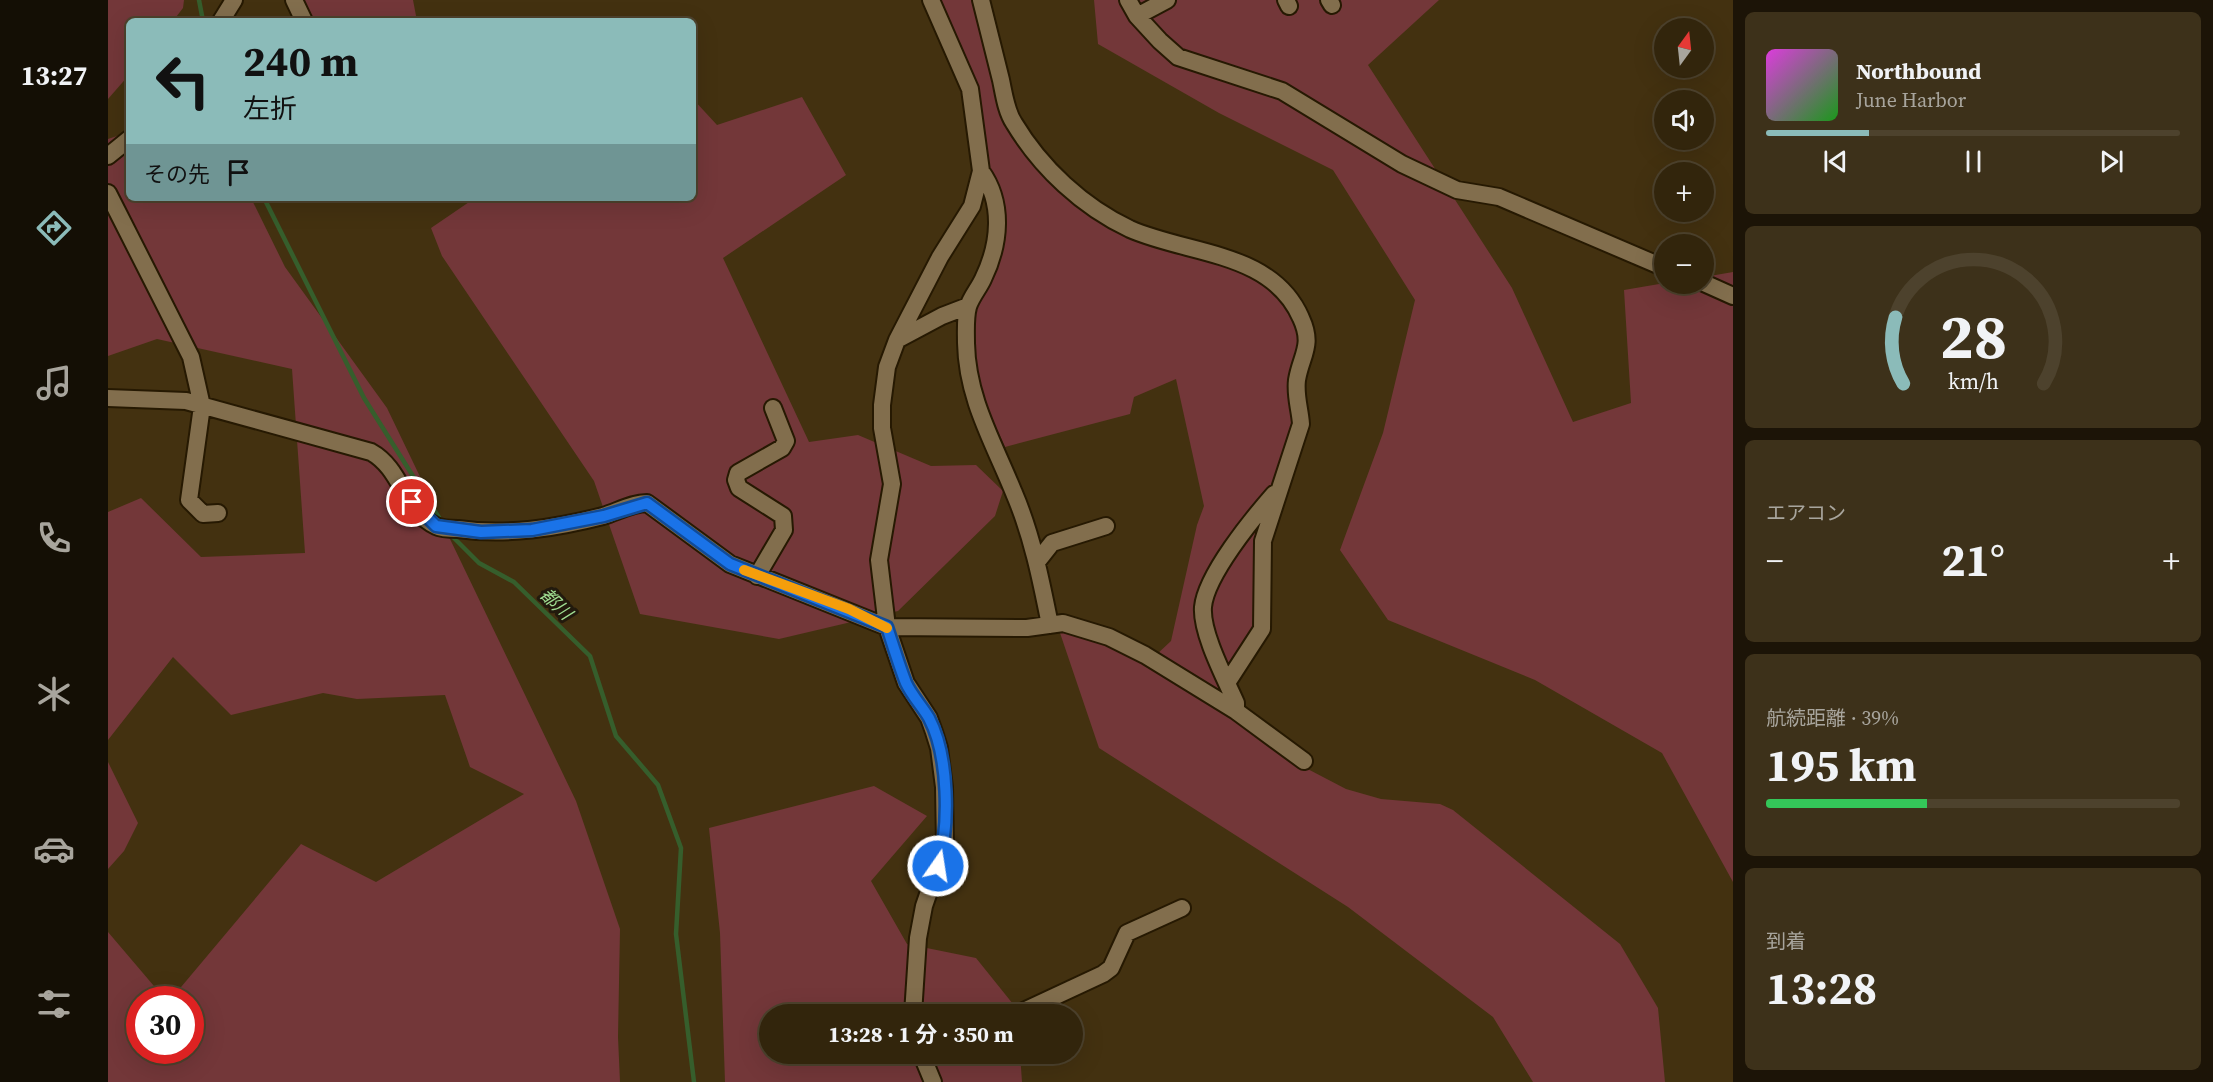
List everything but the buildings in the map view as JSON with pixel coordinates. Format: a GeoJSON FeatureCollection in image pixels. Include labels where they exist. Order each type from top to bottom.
{"type":"FeatureCollection","features":[{"type":"Feature","properties":{"kind":"street"},"geometry":{"type":"LineString","coordinates":[[222,18],[234,0]]}},
{"type":"Feature","properties":{"kind":"street"},"geometry":{"type":"LineString","coordinates":[[294,0],[303,18]]}},
{"type":"Feature","properties":{"kind":"street"},"geometry":{"type":"LineString","coordinates":[[914,1004],[918,938],[924,906],[945,845],[944,787],[939,748],[934,732],[929,718],[906,683],[887,627],[879,560],[892,484],[882,429],[882,405],[887,367],[897,340],[940,257],[972,206],[981,171],[970,89],[931,0]]}},
{"type":"Feature","properties":{"kind":"street"},"geometry":{"type":"LineString","coordinates":[[981,0],[1009,114],[1061,182],[1094,209],[1131,229],[1254,268],[1282,288],[1302,320],[1306,338],[1306,356],[1297,379],[1297,406],[1301,424],[1263,541],[1262,629],[1227,683]]}},
{"type":"Feature","properties":{"kind":"street"},"geometry":{"type":"LineString","coordinates":[[1128,0],[1137,16],[1178,57],[1282,91],[1410,168],[1457,190],[1499,197],[1654,262]]}},
{"type":"Feature","properties":{"kind":"street"},"geometry":{"type":"LineString","coordinates":[[1137,16],[1167,0]]}},
{"type":"Feature","properties":{"kind":"street"},"geometry":{"type":"LineString","coordinates":[[108,156],[126,141]]}},
{"type":"Feature","properties":{"kind":"street"},"geometry":{"type":"LineString","coordinates":[[981,171],[992,187],[997,210],[997,234],[993,258],[968,306],[966,325],[968,378],[983,426],[1015,495],[1037,562],[1050,625]]}},
{"type":"Feature","properties":{"kind":"street"},"geometry":{"type":"LineString","coordinates":[[108,193],[191,357],[202,406],[189,500],[203,514],[218,513]]}},
{"type":"Feature","properties":{"kind":"street"},"geometry":{"type":"LineString","coordinates":[[1714,287],[1733,296]]}},
{"type":"Feature","properties":{"kind":"street"},"geometry":{"type":"LineString","coordinates":[[897,340],[942,316],[968,306]]}},
{"type":"Feature","properties":{"kind":"street"},"geometry":{"type":"LineString","coordinates":[[108,398],[186,401],[371,452],[384,459],[394,470],[402,491],[436,526],[481,532],[532,530],[604,516],[647,503],[730,564],[849,609],[887,627],[1027,628],[1063,623],[1109,637],[1145,655],[1236,711],[1304,761]]}},
{"type":"Feature","properties":{"kind":"street"},"geometry":{"type":"LineString","coordinates":[[757,576],[784,530],[783,516],[739,488],[736,480],[738,473],[782,448],[786,441],[773,408]]}},
{"type":"Feature","properties":{"kind":"street"},"geometry":{"type":"LineString","coordinates":[[1236,711],[1236,703],[1209,637],[1203,608],[1207,592],[1239,534],[1280,487]]}},
{"type":"Feature","properties":{"kind":"street"},"geometry":{"type":"LineString","coordinates":[[1037,562],[1052,543],[1106,526]]}},
{"type":"Feature","properties":{"kind":"street"},"geometry":{"type":"LineString","coordinates":[[1038,1004],[1111,968],[1127,933],[1182,908]]}},
{"type":"Feature","properties":{"kind":"street"},"geometry":{"type":"LineString","coordinates":[[926,1064],[933,1082]]}},
{"type":"Feature","properties":{"kind":"shaded area"},"geometry":{"type":"Polygon","coordinates":[[[108,0],[184,0],[183,8],[175,18],[126,18],[126,78],[108,99],[108,0]]]}},
{"type":"Feature","properties":{"kind":"shaded area"},"geometry":{"type":"Polygon","coordinates":[[[297,0],[413,0],[416,18],[308,18],[297,0]]]}},
{"type":"Feature","properties":{"kind":"shaded area"},"geometry":{"type":"Polygon","coordinates":[[[931,0],[975,0],[1007,117],[1082,204],[1231,265],[1275,289],[1300,328],[1297,422],[1278,483],[1256,633],[1229,699],[1155,656],[1171,641],[1197,525],[1204,506],[1176,379],[1134,397],[1130,414],[1005,447],[973,376],[975,303],[999,258],[976,140],[931,0]]]}},
{"type":"Feature","properties":{"kind":"shaded area"},"geometry":{"type":"Polygon","coordinates":[[[1094,0],[1439,0],[1368,65],[1512,288],[1573,422],[1631,403],[1624,290],[1654,285],[1654,294],[1714,294],[1714,275],[1733,272],[1733,882],[1662,753],[1535,680],[1388,620],[1340,550],[1383,433],[1415,300],[1333,170],[1219,113],[1098,44],[1094,0]]]}},
{"type":"Feature","properties":{"kind":"shaded area"},"geometry":{"type":"Polygon","coordinates":[[[802,97],[846,175],[723,258],[809,442],[858,435],[931,466],[976,465],[1003,491],[995,516],[898,611],[779,639],[640,614],[594,481],[442,256],[431,228],[471,201],[696,201],[696,102],[717,125],[802,97]]]}},
{"type":"Feature","properties":{"kind":"shaded area"},"geometry":{"type":"Polygon","coordinates":[[[126,133],[126,201],[252,201],[285,267],[387,408],[576,801],[620,929],[618,1037],[620,1082],[108,1082],[108,932],[154,986],[126,986],[126,1064],[204,1064],[204,986],[182,986],[301,844],[376,882],[524,794],[470,767],[445,695],[357,699],[323,693],[231,715],[173,657],[108,740],[108,512],[141,498],[201,557],[305,553],[292,369],[157,339],[108,356],[108,139],[126,133]]]}},
{"type":"Feature","properties":{"kind":"shaded area"},"geometry":{"type":"Polygon","coordinates":[[[1059,630],[1095,636],[1210,699],[1300,765],[1346,789],[1381,799],[1440,804],[1453,810],[1620,944],[1658,1008],[1665,1082],[1533,1082],[1493,1017],[1348,907],[1099,748],[1059,630]]]}},
{"type":"Feature","properties":{"kind":"shaded area"},"geometry":{"type":"Polygon","coordinates":[[[108,762],[138,823],[124,851],[108,869],[108,762]]]}},
{"type":"Feature","properties":{"kind":"shaded area"},"geometry":{"type":"Polygon","coordinates":[[[874,786],[927,816],[871,881],[907,944],[976,958],[1013,1004],[759,1004],[759,1064],[1021,1064],[1022,1082],[725,1082],[720,933],[709,828],[874,786]]]}},
{"type":"Feature","properties":{"kind":"waterway","name":"都川"},"geometry":{"type":"LineString","coordinates":[[199,0],[202,18]]}},
{"type":"Feature","properties":{"kind":"waterway","name":"都川"},"geometry":{"type":"LineString","coordinates":[[266,201],[364,398],[443,524]]}},
{"type":"Feature","properties":{"kind":"waterway","name":"都川"},"geometry":{"type":"LineString","coordinates":[[449,533],[479,563],[514,582],[590,656],[616,736],[658,785],[681,848],[676,934],[694,1082]]}},
{"type":"Feature","properties":{"kind":"slow traffic"},"geometry":{"type":"LineString","coordinates":[[744,570],[849,609],[887,628]]}},
{"type":"Feature","properties":{"kind":"route"},"geometry":{"type":"LineString","coordinates":[[412,502],[421,514],[436,526],[481,532],[532,530],[604,516],[647,503],[730,564],[849,609],[887,627],[906,683],[929,718],[939,748],[946,825],[945,845],[938,866]]}}]}
